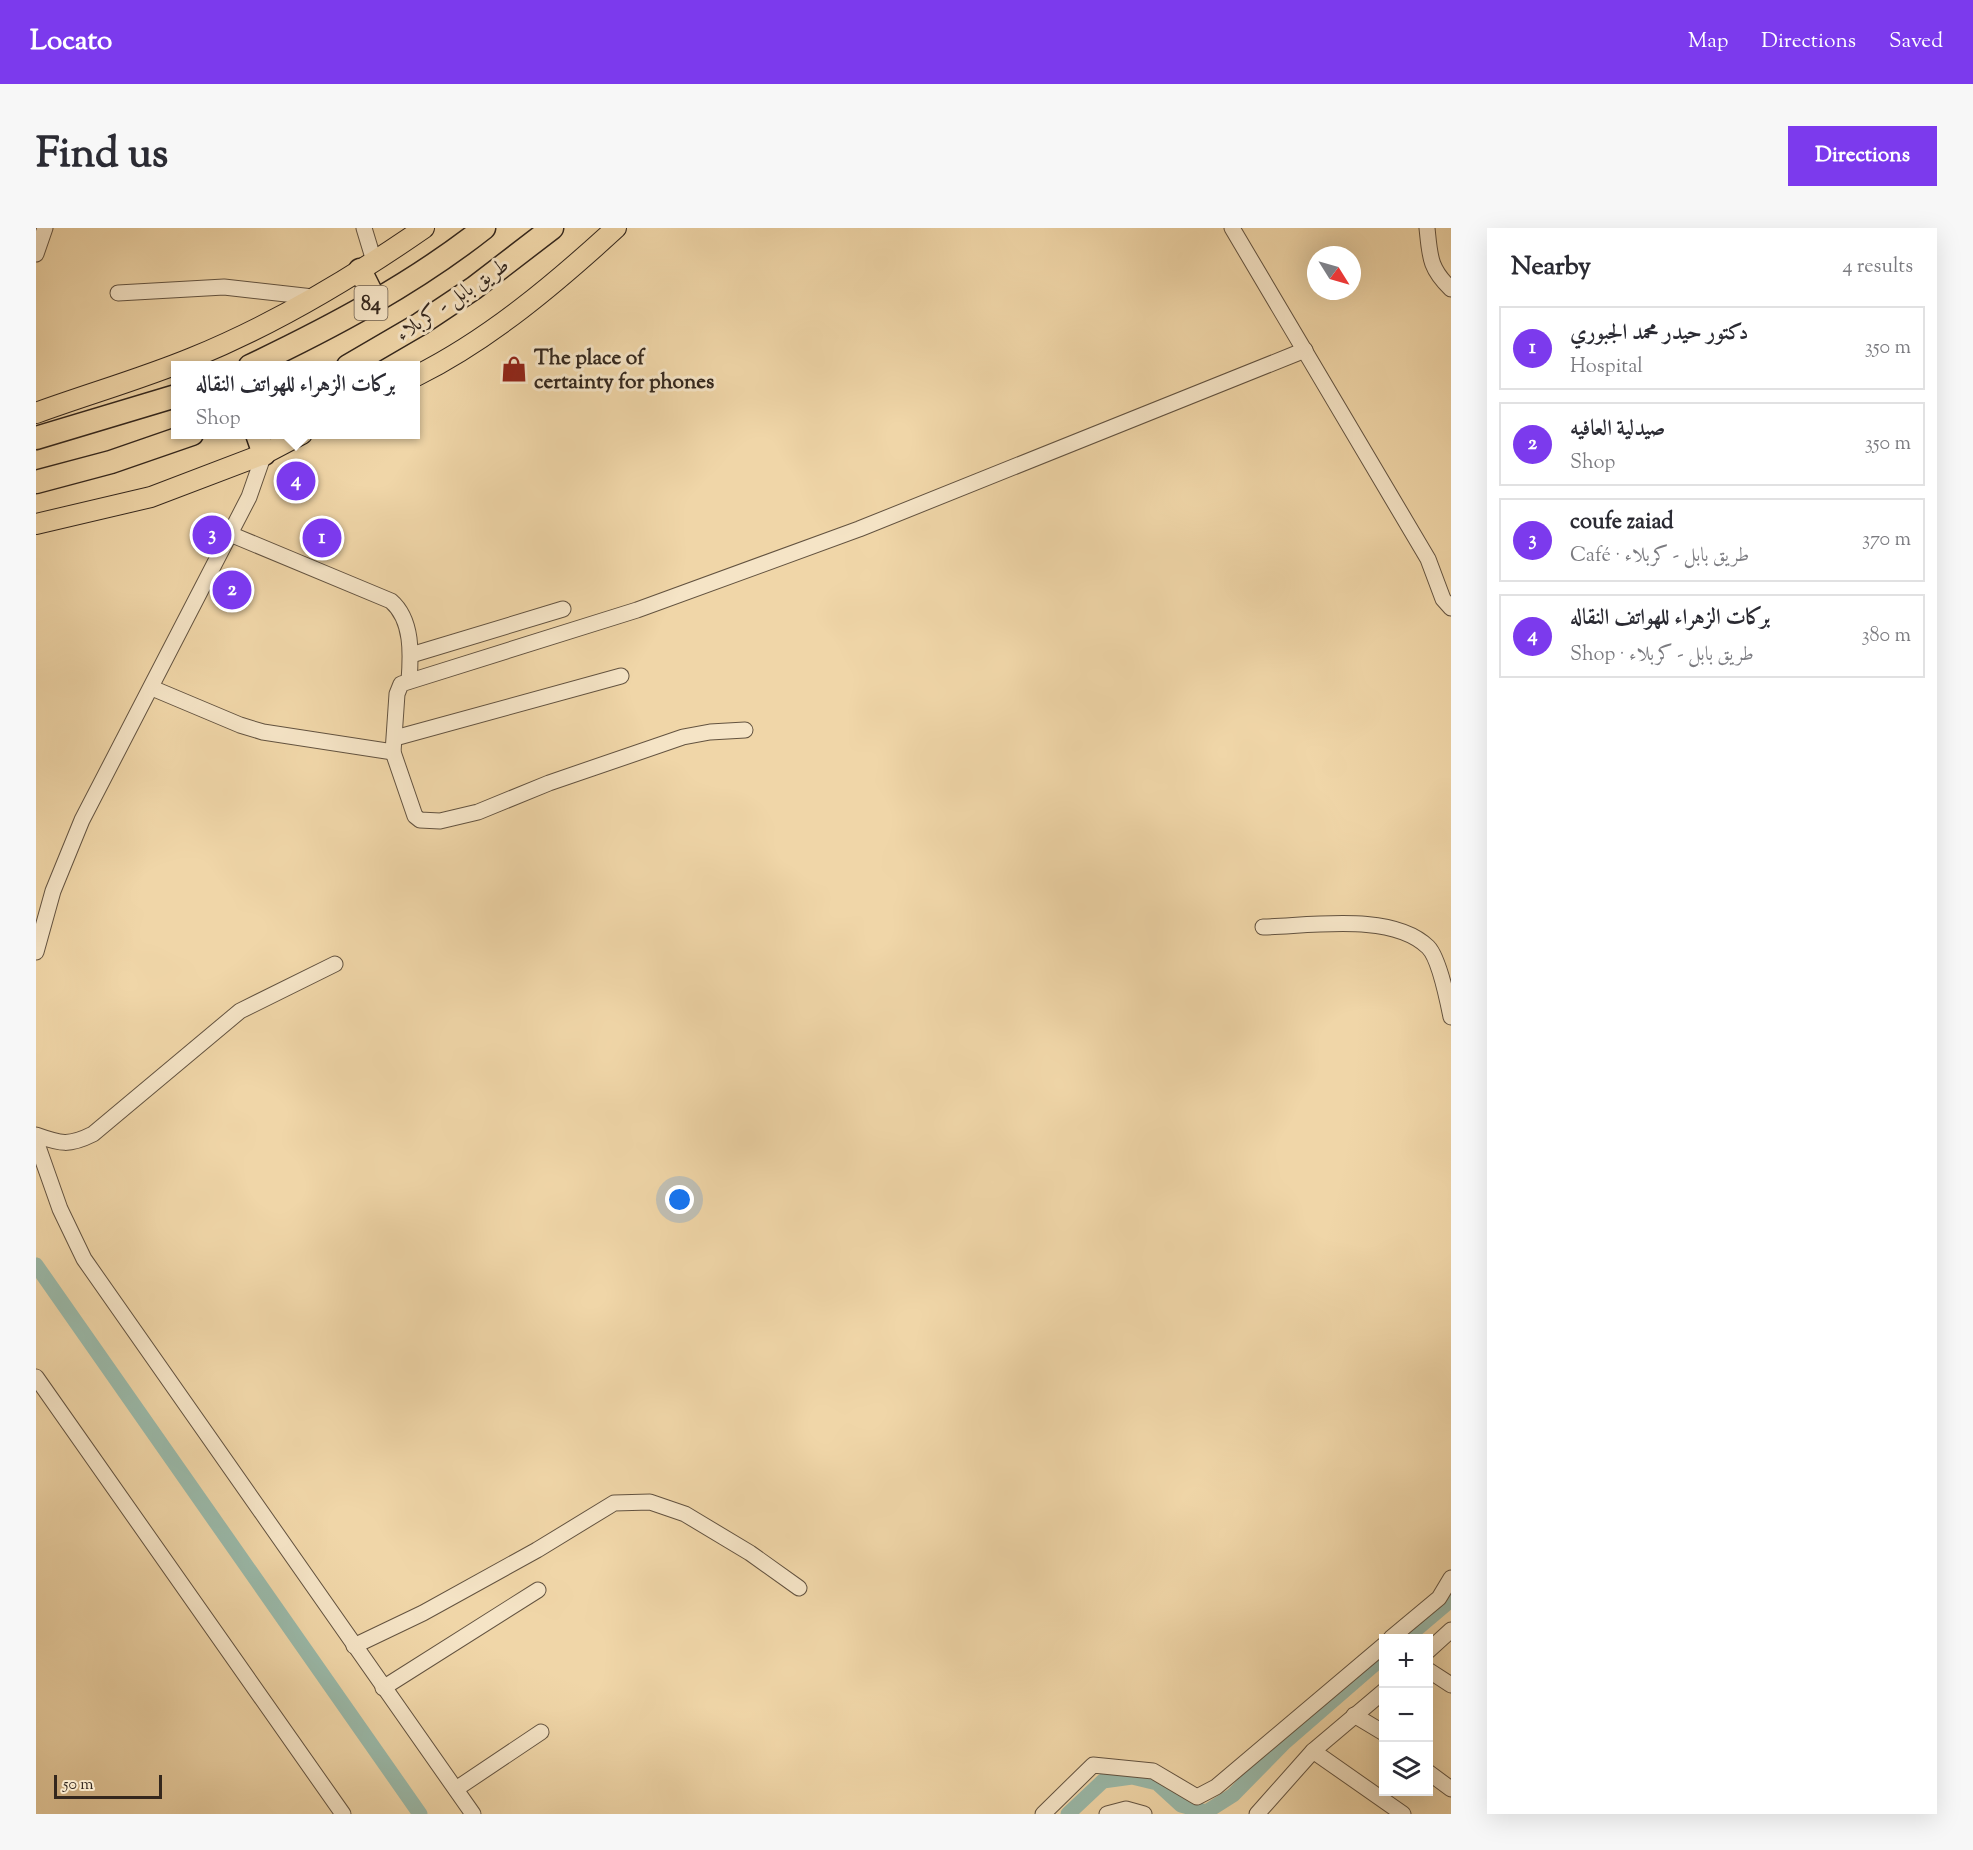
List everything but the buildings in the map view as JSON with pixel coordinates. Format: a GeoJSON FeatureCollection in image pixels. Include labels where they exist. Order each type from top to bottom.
{"type":"FeatureCollection","features":[{"type":"Feature","properties":{"kind":"highway","name":"84"},"geometry":{"type":"LineString","coordinates":[[261,361],[295,345],[417,275],[484,228]]}},
{"type":"Feature","properties":{"kind":"highway","name":"طريق بابل - كربلاء"},"geometry":{"type":"LineString","coordinates":[[357,361],[420,324],[474,288],[552,228]]}},
{"type":"Feature","properties":{"kind":"highway"},"geometry":{"type":"LineString","coordinates":[[367,265],[375,300]]}},
{"type":"Feature","properties":{"kind":"highway"},"geometry":{"type":"LineString","coordinates":[[36,438],[80,427],[171,398]]}},
{"type":"Feature","properties":{"kind":"highway"},"geometry":{"type":"LineString","coordinates":[[36,482],[111,462],[180,439]]}},
{"type":"Feature","properties":{"kind":"main road"},"geometry":{"type":"LineString","coordinates":[[184,361],[237,339],[313,297],[424,228]]}},
{"type":"Feature","properties":{"kind":"main road"},"geometry":{"type":"LineString","coordinates":[[420,374],[442,363],[558,281],[616,228]]}},
{"type":"Feature","properties":{"kind":"main road"},"geometry":{"type":"LineString","coordinates":[[36,413],[171,366]]}},
{"type":"Feature","properties":{"kind":"main road"},"geometry":{"type":"LineString","coordinates":[[36,524],[151,497],[260,444],[283,439]]}},
{"type":"Feature","properties":{"kind":"street"},"geometry":{"type":"LineString","coordinates":[[36,254],[45,228]]}},
{"type":"Feature","properties":{"kind":"street"},"geometry":{"type":"LineString","coordinates":[[364,228],[367,265]]}},
{"type":"Feature","properties":{"kind":"street"},"geometry":{"type":"LineString","coordinates":[[1232,228],[1428,559],[1443,598],[1451,608]]}},
{"type":"Feature","properties":{"kind":"street"},"geometry":{"type":"LineString","coordinates":[[1427,228],[1429,257],[1434,270],[1451,289]]}},
{"type":"Feature","properties":{"kind":"street"},"geometry":{"type":"LineString","coordinates":[[118,293],[224,287],[313,297]]}},
{"type":"Feature","properties":{"kind":"street"},"geometry":{"type":"LineString","coordinates":[[745,730],[710,732],[683,737],[549,783],[478,812],[440,821],[420,820],[415,816],[394,745],[397,694],[399,687],[409,681],[636,610],[860,530],[1305,350]]}},
{"type":"Feature","properties":{"kind":"street"},"geometry":{"type":"LineString","coordinates":[[36,952],[53,891],[82,820],[249,497],[260,444]]}},
{"type":"Feature","properties":{"kind":"street"},"geometry":{"type":"LineString","coordinates":[[230,534],[392,601],[403,615],[411,655],[409,681]]}},
{"type":"Feature","properties":{"kind":"street"},"geometry":{"type":"LineString","coordinates":[[411,655],[562,609]]}},
{"type":"Feature","properties":{"kind":"street"},"geometry":{"type":"LineString","coordinates":[[152,688],[263,732],[394,745],[621,676]]}},
{"type":"Feature","properties":{"kind":"street"},"geometry":{"type":"LineString","coordinates":[[1263,927],[1372,924],[1404,931],[1430,948],[1451,1017]]}},
{"type":"Feature","properties":{"kind":"street"},"geometry":{"type":"LineString","coordinates":[[36,1135],[57,1143],[75,1143],[93,1134],[240,1011],[335,964]]}},
{"type":"Feature","properties":{"kind":"street"},"geometry":{"type":"LineString","coordinates":[[36,1141],[60,1209],[84,1259],[473,1814]]}},
{"type":"Feature","properties":{"kind":"street"},"geometry":{"type":"LineString","coordinates":[[36,1377],[344,1814]]}},
{"type":"Feature","properties":{"kind":"street"},"geometry":{"type":"LineString","coordinates":[[354,1646],[450,1598],[614,1503],[650,1502],[685,1514],[750,1553],[799,1588]]}},
{"type":"Feature","properties":{"kind":"street"},"geometry":{"type":"LineString","coordinates":[[1396,1634],[1439,1598],[1451,1578]]}},
{"type":"Feature","properties":{"kind":"street"},"geometry":{"type":"LineString","coordinates":[[383,1688],[538,1590]]}},
{"type":"Feature","properties":{"kind":"street"},"geometry":{"type":"LineString","coordinates":[[1433,1646],[1451,1630]]}},
{"type":"Feature","properties":{"kind":"street"},"geometry":{"type":"LineString","coordinates":[[1043,1814],[1094,1765],[1153,1771],[1197,1797],[1216,1787],[1379,1648]]}},
{"type":"Feature","properties":{"kind":"street"},"geometry":{"type":"LineString","coordinates":[[1433,1673],[1451,1685]]}},
{"type":"Feature","properties":{"kind":"street"},"geometry":{"type":"LineString","coordinates":[[1257,1814],[1313,1751],[1379,1693]]}},
{"type":"Feature","properties":{"kind":"street"},"geometry":{"type":"LineString","coordinates":[[1354,1715],[1379,1731]]}},
{"type":"Feature","properties":{"kind":"street"},"geometry":{"type":"LineString","coordinates":[[456,1789],[541,1732]]}},
{"type":"Feature","properties":{"kind":"street"},"geometry":{"type":"LineString","coordinates":[[1313,1751],[1403,1814]]}},
{"type":"Feature","properties":{"kind":"street"},"geometry":{"type":"LineString","coordinates":[[1433,1776],[1451,1789]]}},
{"type":"Feature","properties":{"kind":"street"},"geometry":{"type":"LineString","coordinates":[[1107,1814],[1126,1809],[1144,1814]]}},
{"type":"Feature","properties":{"kind":"waterway"},"geometry":{"type":"LineString","coordinates":[[36,1265],[420,1814]]}},
{"type":"Feature","properties":{"kind":"waterway"},"geometry":{"type":"LineString","coordinates":[[1411,1634],[1451,1600]]}},
{"type":"Feature","properties":{"kind":"waterway"},"geometry":{"type":"LineString","coordinates":[[1068,1814],[1103,1781],[1132,1777],[1157,1783],[1181,1805],[1206,1812],[1233,1795],[1285,1742],[1379,1660]]}},
{"type":"Feature","properties":{"kind":"place","name":"The place of certainty for phones"},"geometry":{"type":"Point","coordinates":[514,369]}},
{"type":"Feature","properties":{"kind":"place","name":"بركات الزهراء للهواتف النقاله"},"geometry":{"type":"Point","coordinates":[296,481]}},
{"type":"Feature","properties":{"kind":"place","name":"coufe zaiad"},"geometry":{"type":"Point","coordinates":[212,535]}},
{"type":"Feature","properties":{"kind":"place","name":"دكتور حيدر محمد الجبوري"},"geometry":{"type":"Point","coordinates":[322,538]}},
{"type":"Feature","properties":{"kind":"place","name":"صيدلية العافيه"},"geometry":{"type":"Point","coordinates":[232,590]}}]}
